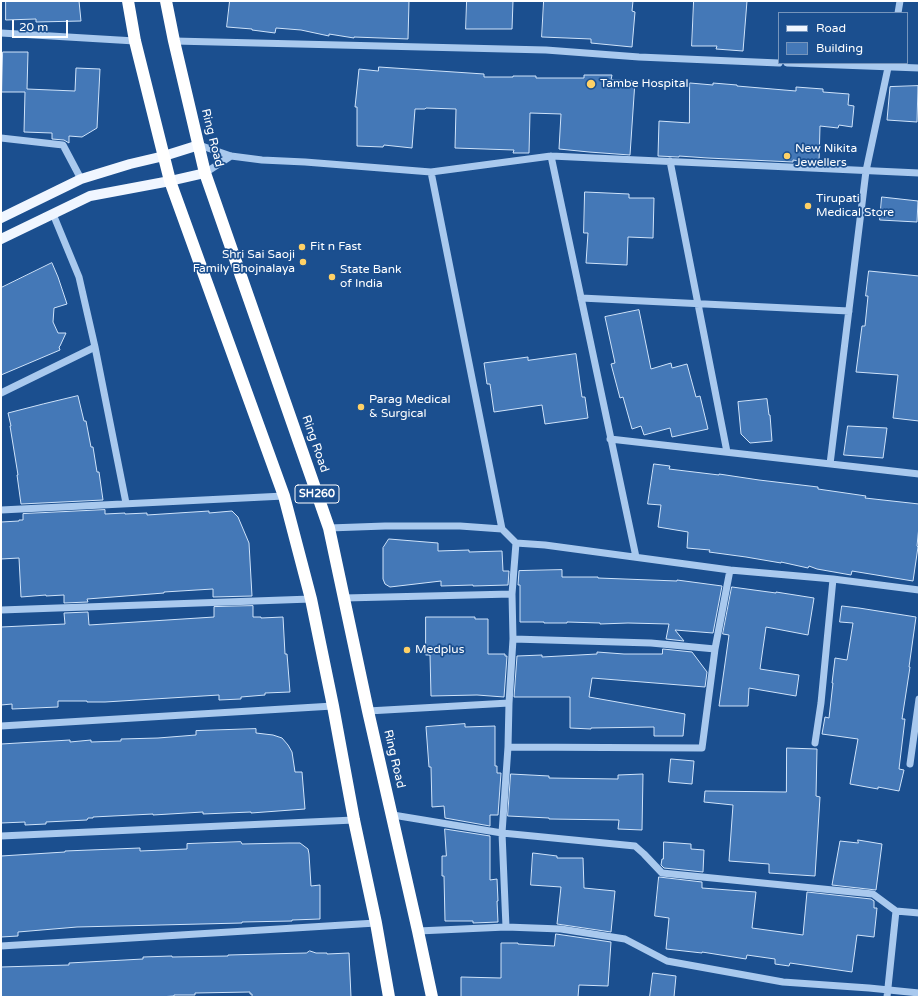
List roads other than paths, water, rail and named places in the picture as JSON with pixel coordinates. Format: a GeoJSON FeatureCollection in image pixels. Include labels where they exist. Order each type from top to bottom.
{"type":"FeatureCollection","features":[{"type":"Feature","properties":{"kind":"highway","name":"SH260"},"geometry":{"type":"LineString","coordinates":[[128,1],[135,41],[170,181],[284,496],[311,599],[354,820],[376,923],[389,997]]}},
{"type":"Feature","properties":{"kind":"highway","name":"Ring Road"},"geometry":{"type":"LineString","coordinates":[[166,1],[205,173],[329,528],[432,997]]}},
{"type":"Feature","properties":{"kind":"main road"},"geometry":{"type":"LineString","coordinates":[[1,218],[81,180],[130,164],[164,156],[199,145]]}},
{"type":"Feature","properties":{"kind":"main road"},"geometry":{"type":"LineString","coordinates":[[1,238],[90,196],[205,173]]}},
{"type":"Feature","properties":{"kind":"street"},"geometry":{"type":"LineString","coordinates":[[898,12],[900,1]]}},
{"type":"Feature","properties":{"kind":"street"},"geometry":{"type":"LineString","coordinates":[[1,33],[135,41]]}},
{"type":"Feature","properties":{"kind":"street"},"geometry":{"type":"LineString","coordinates":[[174,41],[546,50],[778,63]]}},
{"type":"Feature","properties":{"kind":"street"},"geometry":{"type":"LineString","coordinates":[[838,64],[889,65],[919,68]]}},
{"type":"Feature","properties":{"kind":"street"},"geometry":{"type":"LineString","coordinates":[[830,464],[866,171],[889,65]]}},
{"type":"Feature","properties":{"kind":"street"},"geometry":{"type":"LineString","coordinates":[[1,138],[63,145],[81,180]]}},
{"type":"Feature","properties":{"kind":"street"},"geometry":{"type":"LineString","coordinates":[[199,145],[231,156],[262,160],[431,172],[551,156],[919,173]]}},
{"type":"Feature","properties":{"kind":"street"},"geometry":{"type":"LineString","coordinates":[[205,173],[231,156]]}},
{"type":"Feature","properties":{"kind":"street"},"geometry":{"type":"LineString","coordinates":[[551,156],[636,557]]}},
{"type":"Feature","properties":{"kind":"street"},"geometry":{"type":"LineString","coordinates":[[670,161],[727,452]]}},
{"type":"Feature","properties":{"kind":"street"},"geometry":{"type":"LineString","coordinates":[[431,172],[502,529],[516,543],[545,545],[730,570],[833,579],[919,590]]}},
{"type":"Feature","properties":{"kind":"street"},"geometry":{"type":"LineString","coordinates":[[53,214],[79,277],[95,347],[126,504]]}},
{"type":"Feature","properties":{"kind":"street"},"geometry":{"type":"LineString","coordinates":[[581,298],[849,311]]}},
{"type":"Feature","properties":{"kind":"street"},"geometry":{"type":"LineString","coordinates":[[1,393],[95,347]]}},
{"type":"Feature","properties":{"kind":"street"},"geometry":{"type":"LineString","coordinates":[[610,439],[919,474]]}},
{"type":"Feature","properties":{"kind":"street"},"geometry":{"type":"LineString","coordinates":[[1,510],[284,496]]}},
{"type":"Feature","properties":{"kind":"street"},"geometry":{"type":"LineString","coordinates":[[329,528],[460,526],[502,529]]}},
{"type":"Feature","properties":{"kind":"street"},"geometry":{"type":"LineString","coordinates":[[506,927],[502,833],[508,747],[513,639],[512,594],[516,543]]}},
{"type":"Feature","properties":{"kind":"street"},"geometry":{"type":"LineString","coordinates":[[508,747],[702,748],[715,648],[730,570]]}},
{"type":"Feature","properties":{"kind":"street"},"geometry":{"type":"LineString","coordinates":[[814,743],[822,703],[833,579]]}},
{"type":"Feature","properties":{"kind":"street"},"geometry":{"type":"LineString","coordinates":[[344,598],[512,594]]}},
{"type":"Feature","properties":{"kind":"street"},"geometry":{"type":"LineString","coordinates":[[1,610],[311,599]]}},
{"type":"Feature","properties":{"kind":"street"},"geometry":{"type":"LineString","coordinates":[[513,639],[652,643],[715,648]]}},
{"type":"Feature","properties":{"kind":"street"},"geometry":{"type":"LineString","coordinates":[[910,764],[919,699]]}},
{"type":"Feature","properties":{"kind":"street"},"geometry":{"type":"LineString","coordinates":[[368,711],[509,703]]}},
{"type":"Feature","properties":{"kind":"street"},"geometry":{"type":"LineString","coordinates":[[1,726],[333,706]]}},
{"type":"Feature","properties":{"kind":"street"},"geometry":{"type":"LineString","coordinates":[[392,816],[502,833],[635,846],[662,873],[873,894],[896,911],[919,913]]}},
{"type":"Feature","properties":{"kind":"street"},"geometry":{"type":"LineString","coordinates":[[1,836],[354,820]]}},
{"type":"Feature","properties":{"kind":"street"},"geometry":{"type":"LineString","coordinates":[[888,994],[896,911]]}},
{"type":"Feature","properties":{"kind":"street"},"geometry":{"type":"LineString","coordinates":[[1,946],[376,923]]}},
{"type":"Feature","properties":{"kind":"street"},"geometry":{"type":"LineString","coordinates":[[418,931],[506,927],[561,929],[625,939],[667,961],[783,982],[888,994],[919,993]]}},
{"type":"Feature","properties":{"kind":"place","name":"Tambe Hospital"},"geometry":{"type":"Point","coordinates":[591,84]}},
{"type":"Feature","properties":{"kind":"place","name":"New Nikita Jewellers"},"geometry":{"type":"Point","coordinates":[787,156]}},
{"type":"Feature","properties":{"kind":"place","name":"Tirupati Medical Store"},"geometry":{"type":"Point","coordinates":[808,206]}},
{"type":"Feature","properties":{"kind":"place","name":"Fit n Fast"},"geometry":{"type":"Point","coordinates":[302,247]}},
{"type":"Feature","properties":{"kind":"place","name":"Shri Sai Saoji Family Bhojnalaya"},"geometry":{"type":"Point","coordinates":[303,262]}},
{"type":"Feature","properties":{"kind":"place","name":"State Bank of India"},"geometry":{"type":"Point","coordinates":[332,277]}},
{"type":"Feature","properties":{"kind":"place","name":"Parag Medical & Surgical"},"geometry":{"type":"Point","coordinates":[361,407]}},
{"type":"Feature","properties":{"kind":"place","name":"Medplus"},"geometry":{"type":"Point","coordinates":[407,650]}}]}
